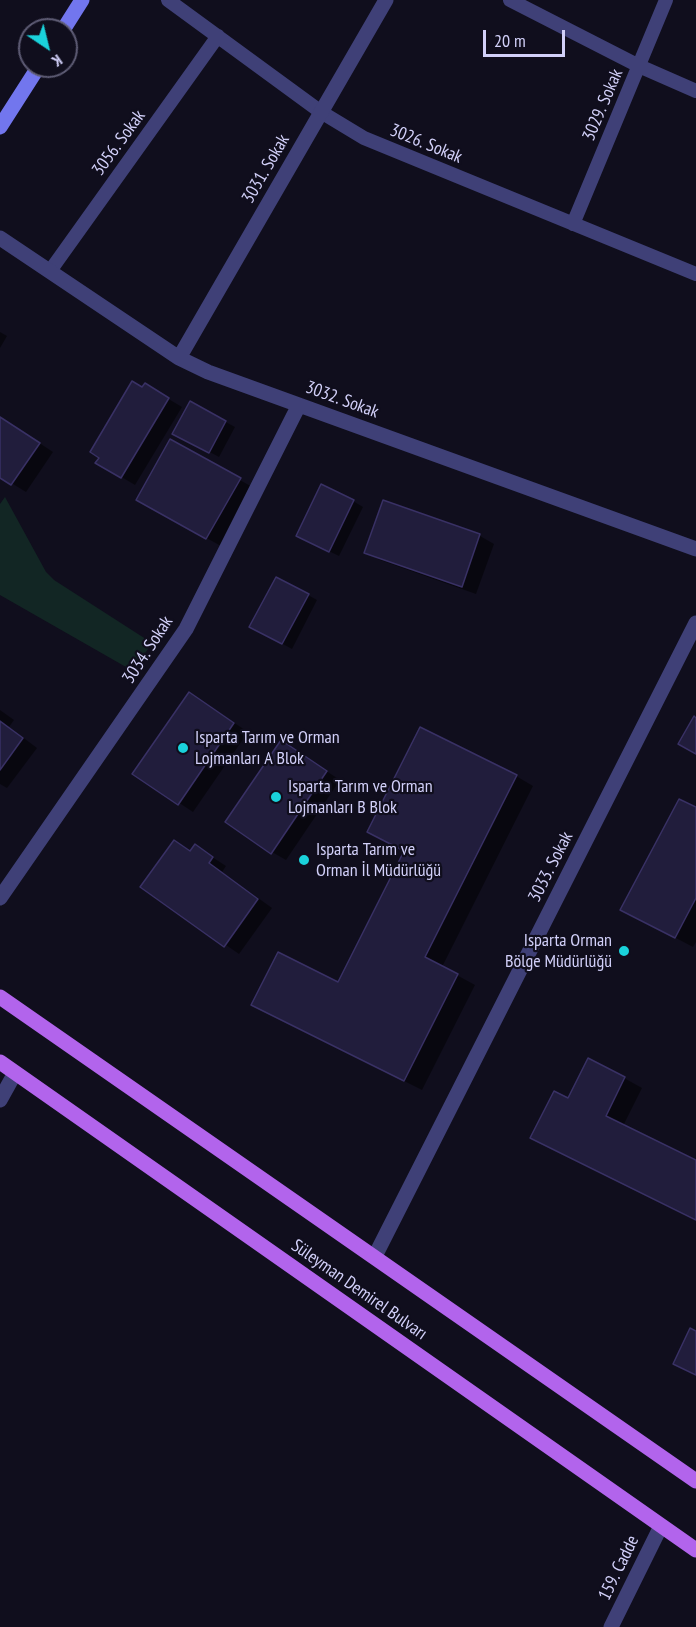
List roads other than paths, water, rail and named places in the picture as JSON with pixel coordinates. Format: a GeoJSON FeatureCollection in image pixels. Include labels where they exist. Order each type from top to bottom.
{"type":"FeatureCollection","features":[{"type":"Feature","properties":{"kind":"main road"},"geometry":{"type":"LineString","coordinates":[[0,997],[696,1481]]}},
{"type":"Feature","properties":{"kind":"main road","name":"Süleyman Demirel Bulvarı"},"geometry":{"type":"LineString","coordinates":[[0,1062],[696,1550]]}},
{"type":"Feature","properties":{"kind":"street"},"geometry":{"type":"LineString","coordinates":[[71,18],[82,0]]}},
{"type":"Feature","properties":{"kind":"street","name":"3031. Sokak"},"geometry":{"type":"LineString","coordinates":[[179,358],[386,0]]}},
{"type":"Feature","properties":{"kind":"street"},"geometry":{"type":"LineString","coordinates":[[0,127],[31,78]]}},
{"type":"Feature","properties":{"kind":"street","name":"3032. Sokak"},"geometry":{"type":"LineString","coordinates":[[0,238],[179,358],[208,372],[696,549]]}},
{"type":"Feature","properties":{"kind":"street","name":"3034. Sokak"},"geometry":{"type":"LineString","coordinates":[[0,898],[186,628],[299,405]]}},
{"type":"Feature","properties":{"kind":"street","name":"3033. Sokak"},"geometry":{"type":"LineString","coordinates":[[375,1256],[696,623]]}},
{"type":"Feature","properties":{"kind":"street"},"geometry":{"type":"LineString","coordinates":[[0,1100],[15,1073]]}},
{"type":"Feature","properties":{"kind":"street","name":"159. Cadde"},"geometry":{"type":"LineString","coordinates":[[611,1627],[661,1526]]}},
{"type":"Feature","properties":{"kind":"lane","name":"3026. Sokak"},"geometry":{"type":"LineString","coordinates":[[168,0],[321,112],[383,146],[696,274]]}},
{"type":"Feature","properties":{"kind":"lane"},"geometry":{"type":"LineString","coordinates":[[510,0],[639,66],[696,91]]}},
{"type":"Feature","properties":{"kind":"lane","name":"3029. Sokak"},"geometry":{"type":"LineString","coordinates":[[573,224],[666,0]]}},
{"type":"Feature","properties":{"kind":"lane","name":"3056. Sokak"},"geometry":{"type":"LineString","coordinates":[[50,271],[218,36]]}},
{"type":"Feature","properties":{"kind":"place","name":"Isparta Tarım ve Orman Lojmanları A Blok"},"geometry":{"type":"Point","coordinates":[183,748]}},
{"type":"Feature","properties":{"kind":"place","name":"Isparta Tarım ve Orman Lojmanları B Blok"},"geometry":{"type":"Point","coordinates":[276,797]}},
{"type":"Feature","properties":{"kind":"place","name":"Isparta Tarım ve Orman İl Müdürlüğü"},"geometry":{"type":"Point","coordinates":[304,860]}},
{"type":"Feature","properties":{"kind":"place","name":"Isparta Orman Bölge Müdürlüğü"},"geometry":{"type":"Point","coordinates":[624,951]}}]}
